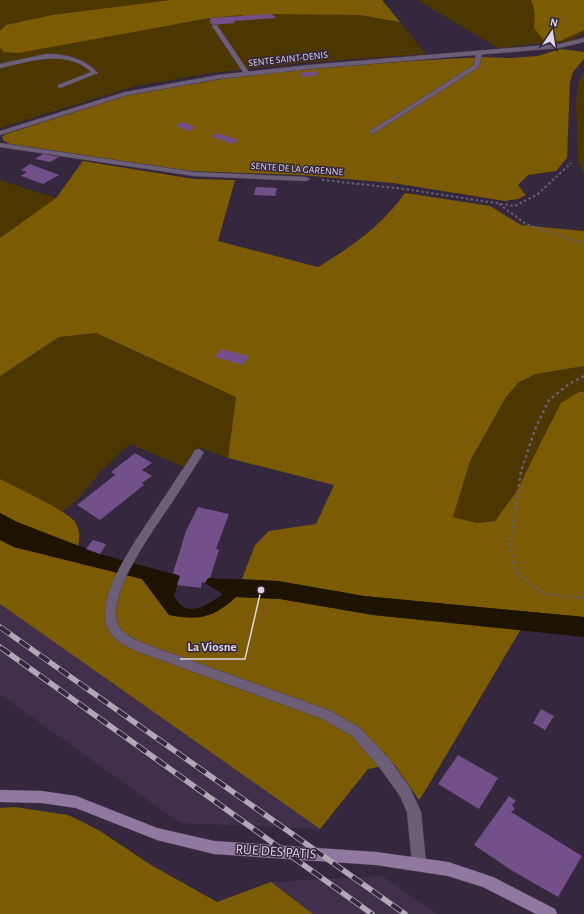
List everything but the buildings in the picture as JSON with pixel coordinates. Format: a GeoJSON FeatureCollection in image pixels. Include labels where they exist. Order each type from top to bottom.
{"type":"FeatureCollection","features":[{"type":"Feature","properties":{"kind":"main road","name":"RUE DES PATIS"},"geometry":{"type":"LineString","coordinates":[[0,796],[37,796],[66,799],[92,807],[144,829],[203,846],[418,863],[450,870],[485,881],[517,895],[550,914]]}},
{"type":"Feature","properties":{"kind":"street"},"geometry":{"type":"LineString","coordinates":[[215,26],[247,74]]}},
{"type":"Feature","properties":{"kind":"street","name":"SENTE SAINT-DENIS"},"geometry":{"type":"LineString","coordinates":[[0,133],[127,93],[218,77],[309,67],[559,46],[584,40]]}},
{"type":"Feature","properties":{"kind":"street"},"geometry":{"type":"LineString","coordinates":[[372,132],[478,66],[480,53]]}},
{"type":"Feature","properties":{"kind":"street"},"geometry":{"type":"LineString","coordinates":[[0,66],[47,56],[70,59],[91,66],[96,73],[60,86]]}},
{"type":"Feature","properties":{"kind":"street","name":"SENTE DE LA GARENNE"},"geometry":{"type":"LineString","coordinates":[[0,145],[194,174],[306,179]]}},
{"type":"Feature","properties":{"kind":"street"},"geometry":{"type":"LineString","coordinates":[[199,452],[128,560],[119,579],[114,596],[112,612],[114,627],[126,640],[154,653],[327,715],[356,732],[385,764],[408,798],[414,812],[418,863]]}},
{"type":"Feature","properties":{"kind":"path"},"geometry":{"type":"LineString","coordinates":[[499,204],[510,206],[520,204],[545,188],[571,163]]}},
{"type":"Feature","properties":{"kind":"path","name":"SENTE DE LA GARENNE"},"geometry":{"type":"LineString","coordinates":[[306,179],[405,189],[499,204],[526,224],[584,244]]}},
{"type":"Feature","properties":{"kind":"path"},"geometry":{"type":"LineString","coordinates":[[584,376],[570,384],[549,400],[536,427],[521,471],[510,547],[516,572],[544,594],[584,598]]}},
{"type":"Feature","properties":{"kind":"shaded area"},"geometry":{"type":"Polygon","coordinates":[[[0,0],[171,0],[52,15],[6,25],[0,31],[0,0]]]}},
{"type":"Feature","properties":{"kind":"shaded area"},"geometry":{"type":"Polygon","coordinates":[[[171,0],[382,0],[400,22],[359,15],[272,14],[244,17],[242,15],[210,18],[18,53],[4,52],[0,48],[0,31],[6,25],[52,15],[171,0]]]}},
{"type":"Feature","properties":{"kind":"shaded area"},"geometry":{"type":"Polygon","coordinates":[[[417,0],[531,0],[535,21],[534,28],[584,30],[584,33],[569,41],[553,44],[545,43],[498,48],[417,0]]]}},
{"type":"Feature","properties":{"kind":"shaded area"},"geometry":{"type":"Polygon","coordinates":[[[531,0],[584,0],[584,30],[560,41],[546,43],[534,28],[535,21],[531,0]]]}},
{"type":"Feature","properties":{"kind":"shaded area"},"geometry":{"type":"Polygon","coordinates":[[[258,13],[359,15],[400,22],[426,54],[302,63],[212,73],[136,86],[0,128],[0,48],[4,52],[228,15],[258,13]]]}},
{"type":"Feature","properties":{"kind":"shaded area"},"geometry":{"type":"Polygon","coordinates":[[[561,49],[584,52],[584,59],[573,72],[570,82],[567,158],[556,171],[528,175],[518,185],[526,195],[518,199],[505,201],[393,183],[300,175],[190,171],[10,144],[4,141],[2,137],[6,134],[129,95],[222,79],[295,70],[411,61],[537,56],[561,49]]]}},
{"type":"Feature","properties":{"kind":"shaded area"},"geometry":{"type":"Polygon","coordinates":[[[584,72],[584,175],[578,161],[576,103],[578,83],[584,72]]]}},
{"type":"Feature","properties":{"kind":"shaded area"},"geometry":{"type":"Polygon","coordinates":[[[83,161],[194,179],[235,180],[218,241],[318,267],[342,252],[376,226],[405,193],[490,206],[521,225],[584,231],[584,366],[536,374],[519,382],[506,397],[470,461],[453,517],[477,523],[495,521],[517,491],[561,403],[579,392],[584,392],[584,617],[364,596],[278,581],[242,579],[255,545],[269,531],[316,524],[334,485],[228,458],[236,397],[96,333],[59,337],[0,376],[0,238],[56,198],[83,161]]]}},
{"type":"Feature","properties":{"kind":"shaded area"},"geometry":{"type":"Polygon","coordinates":[[[0,180],[56,198],[0,238],[0,180]]]}},
{"type":"Feature","properties":{"kind":"shaded area"},"geometry":{"type":"Polygon","coordinates":[[[96,333],[236,397],[228,458],[197,447],[184,467],[130,444],[102,470],[78,499],[62,512],[0,479],[0,376],[59,337],[96,333]]]}},
{"type":"Feature","properties":{"kind":"shaded area"},"geometry":{"type":"Polygon","coordinates":[[[584,366],[584,392],[579,392],[535,454],[517,491],[495,521],[477,523],[452,517],[470,461],[506,397],[519,382],[536,374],[584,366]]]}},
{"type":"Feature","properties":{"kind":"shaded area"},"geometry":{"type":"Polygon","coordinates":[[[0,479],[40,499],[71,518],[77,525],[79,531],[78,546],[17,522],[0,513],[0,479]]]}},
{"type":"Feature","properties":{"kind":"shaded area"},"geometry":{"type":"Polygon","coordinates":[[[0,513],[17,522],[100,554],[180,576],[174,596],[181,605],[187,608],[192,609],[204,606],[223,594],[205,583],[208,578],[278,581],[364,596],[584,617],[584,637],[373,615],[280,599],[236,597],[213,614],[189,618],[169,615],[142,579],[14,547],[0,540],[0,513]]]}},
{"type":"Feature","properties":{"kind":"shaded area"},"geometry":{"type":"Polygon","coordinates":[[[0,540],[14,547],[142,579],[169,615],[198,616],[212,614],[227,605],[236,597],[280,599],[373,615],[521,629],[419,800],[394,764],[368,769],[320,829],[0,604],[0,540]]]}},
{"type":"Feature","properties":{"kind":"shaded area"},"geometry":{"type":"Polygon","coordinates":[[[0,604],[320,829],[180,823],[0,694],[0,604]]]}},
{"type":"Feature","properties":{"kind":"shaded area"},"geometry":{"type":"Polygon","coordinates":[[[15,807],[68,815],[81,821],[100,831],[151,865],[217,902],[271,882],[313,914],[0,914],[0,808],[15,807]]]}},
{"type":"Feature","properties":{"kind":"shaded area"},"geometry":{"type":"Polygon","coordinates":[[[382,876],[437,914],[313,914],[271,882],[382,876]]]}},
{"type":"Feature","properties":{"kind":"railway"},"geometry":{"type":"LineString","coordinates":[[0,627],[405,914]]}},
{"type":"Feature","properties":{"kind":"railway"},"geometry":{"type":"LineString","coordinates":[[0,647],[372,914]]}},
{"type":"Feature","properties":{"kind":"place","name":"La Viosne"},"geometry":{"type":"Point","coordinates":[261,590]}}]}
